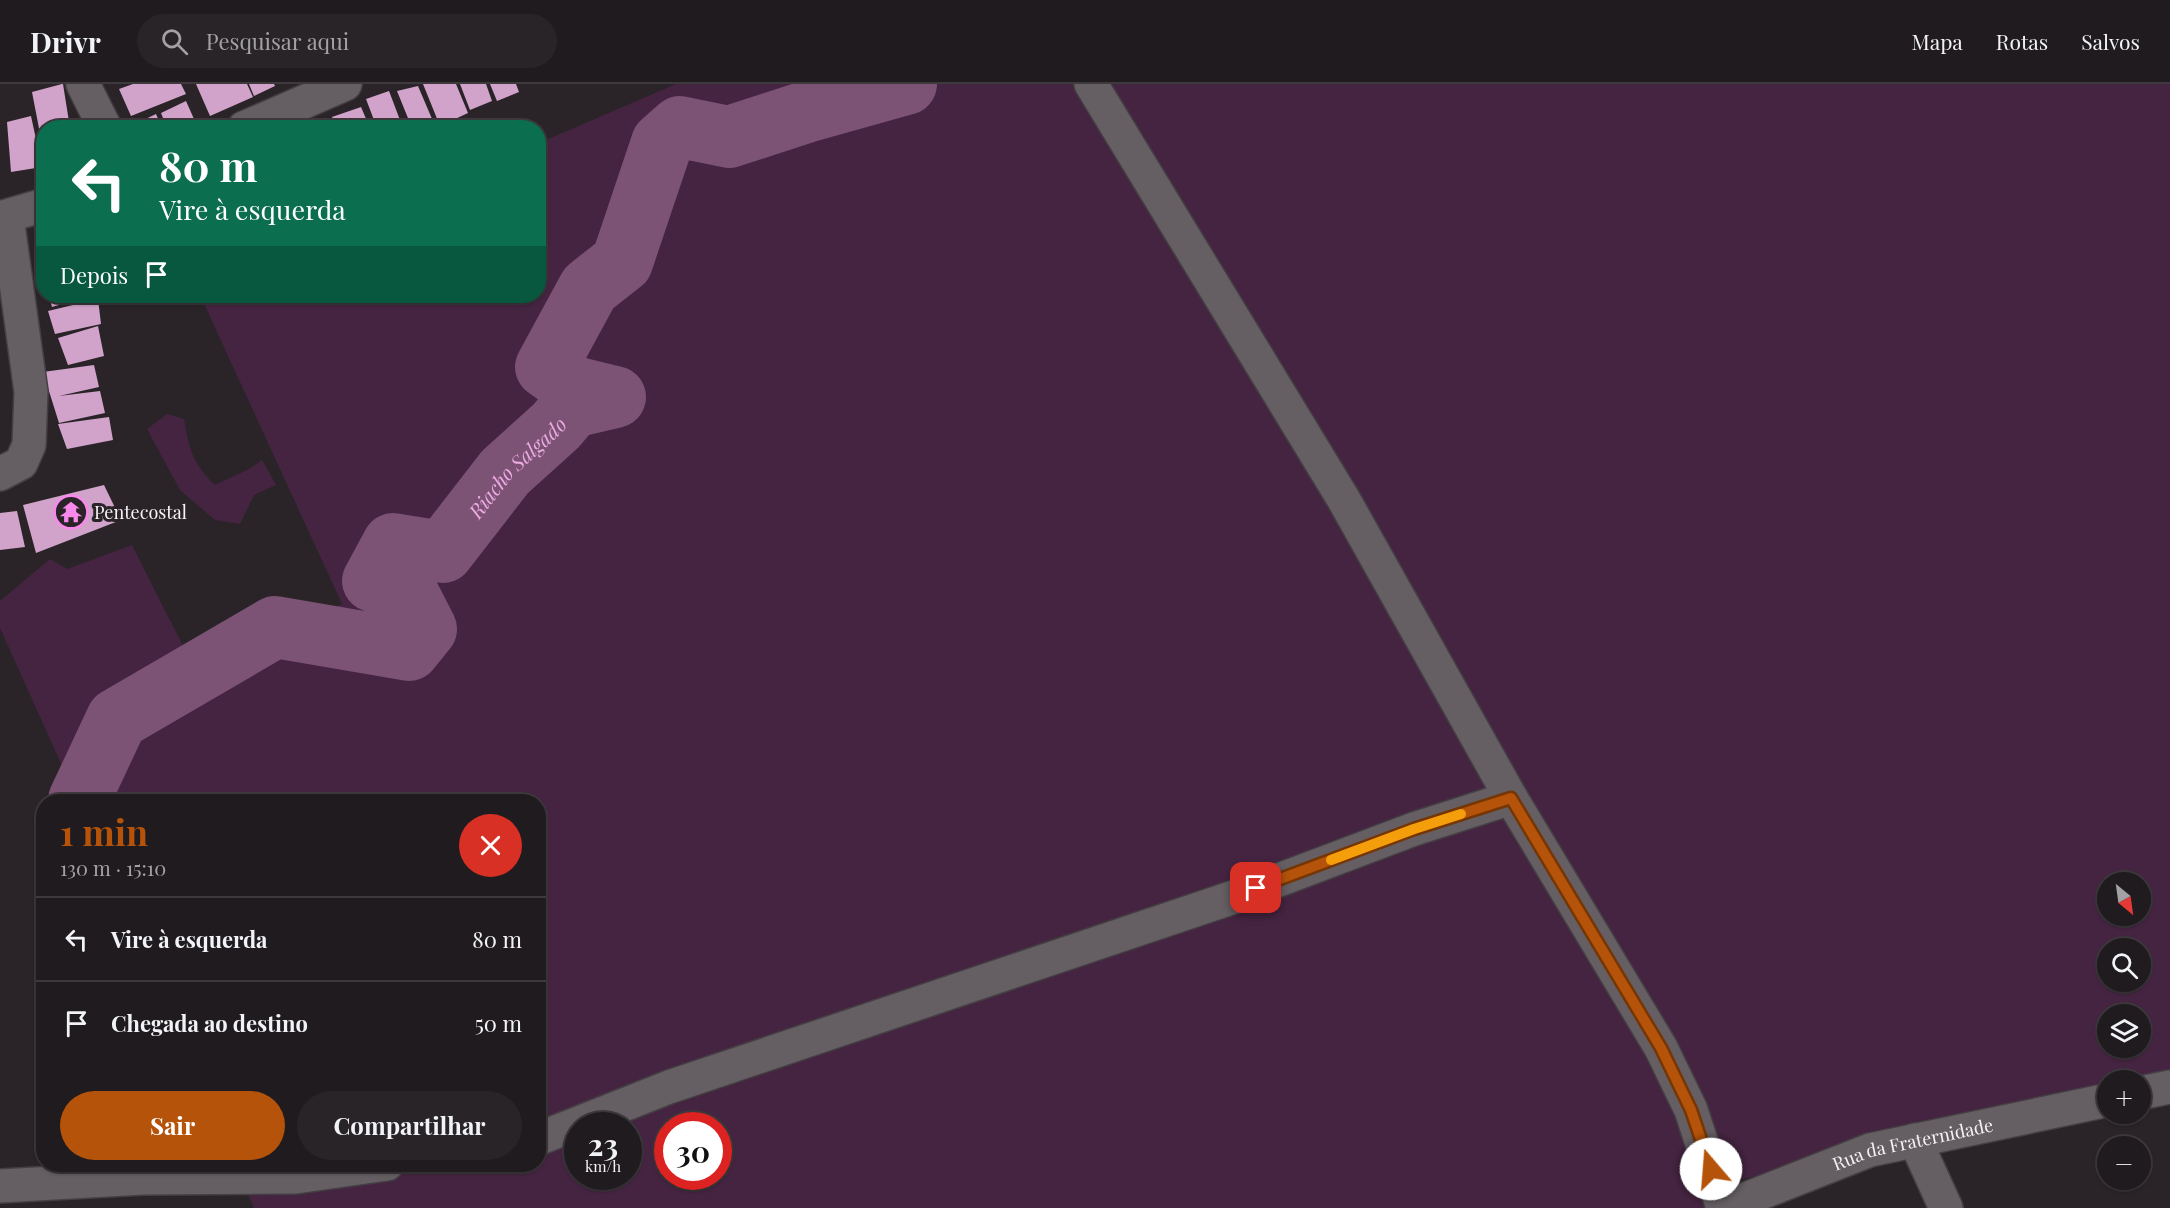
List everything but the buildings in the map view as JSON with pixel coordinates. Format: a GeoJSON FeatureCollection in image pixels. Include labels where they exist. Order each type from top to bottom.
{"type":"FeatureCollection","features":[{"type":"Feature","properties":{"kind":"street"},"geometry":{"type":"LineString","coordinates":[[82,84],[101,120]]}},
{"type":"Feature","properties":{"kind":"street"},"geometry":{"type":"LineString","coordinates":[[262,120],[345,84]]}},
{"type":"Feature","properties":{"kind":"street"},"geometry":{"type":"LineString","coordinates":[[1091,84],[1344,500],[1511,798],[1661,1048],[1691,1110],[1723,1208]]}},
{"type":"Feature","properties":{"kind":"street"},"geometry":{"type":"LineString","coordinates":[[11,469],[29,445],[31,392],[4,218],[36,208]]}},
{"type":"Feature","properties":{"kind":"street"},"geometry":{"type":"LineString","coordinates":[[546,1136],[669,1087],[1223,900],[1414,829],[1511,798]]}},
{"type":"Feature","properties":{"kind":"street"},"geometry":{"type":"LineString","coordinates":[[2151,1091],[2170,1087]]}},
{"type":"Feature","properties":{"kind":"street","name":"Rua da Fraternidade"},"geometry":{"type":"LineString","coordinates":[[1723,1208],[1870,1150],[2097,1102]]}},
{"type":"Feature","properties":{"kind":"street"},"geometry":{"type":"LineString","coordinates":[[1915,1140],[1946,1208]]}},
{"type":"Feature","properties":{"kind":"street"},"geometry":{"type":"LineString","coordinates":[[0,1186],[143,1178],[296,1177],[331,1172]]}},
{"type":"Feature","properties":{"kind":"shaded area"},"geometry":{"type":"Polygon","coordinates":[[[676,84],[2170,84],[2170,1074],[2151,1078],[2151,1070],[2097,1070],[2097,1091],[1735,1181],[1712,1208],[254,1208],[238,1172],[546,1172],[546,794],[75,794],[0,628],[0,601],[50,559],[67,569],[132,545],[191,662],[342,604],[204,303],[546,303],[546,140],[676,84]]]}},
{"type":"Feature","properties":{"kind":"shaded area"},"geometry":{"type":"Polygon","coordinates":[[[167,414],[184,419],[193,455],[215,485],[251,468],[262,460],[276,485],[254,495],[240,524],[215,520],[180,490],[147,429],[167,414]]]}},
{"type":"Feature","properties":{"kind":"waterway","name":"Riacho Salgado"},"geometry":{"type":"LineString","coordinates":[[82,794],[117,719],[275,627],[409,650],[426,629],[407,592],[373,581],[393,544],[443,552],[505,472],[556,426],[572,407],[615,397],[574,387],[546,367],[589,288],[622,262],[662,143],[680,127],[729,137],[806,112],[906,84]]}},
{"type":"Feature","properties":{"kind":"slow traffic"},"geometry":{"type":"LineString","coordinates":[[1331,860],[1461,814]]}},
{"type":"Feature","properties":{"kind":"place","name":"Pentecostal"},"geometry":{"type":"Point","coordinates":[71,512]}},
{"type":"Feature","properties":{"kind":"route"},"geometry":{"type":"LineString","coordinates":[[1256,888],[1414,829],[1511,798],[1661,1048],[1691,1110],[1711,1169]]}}]}
